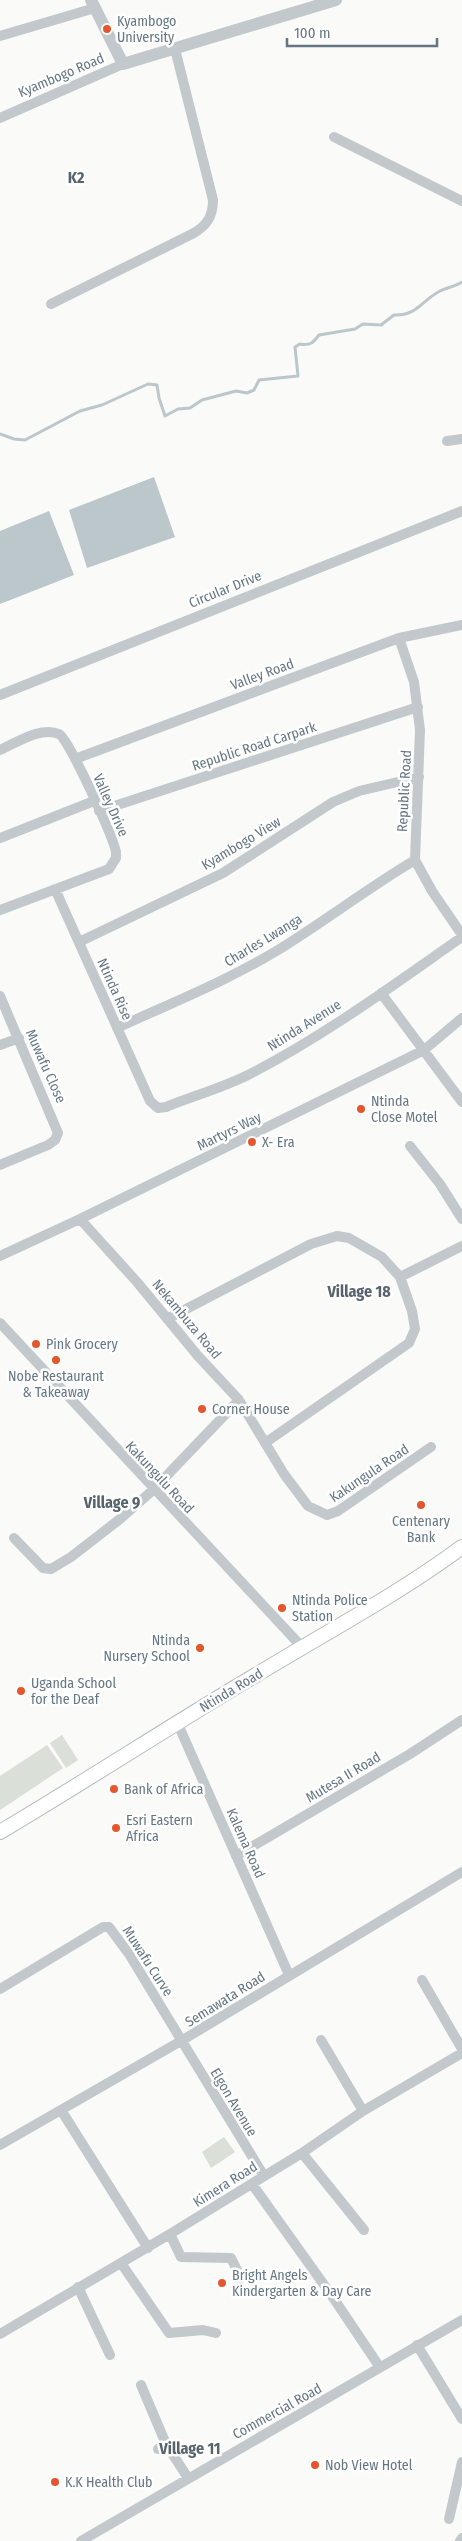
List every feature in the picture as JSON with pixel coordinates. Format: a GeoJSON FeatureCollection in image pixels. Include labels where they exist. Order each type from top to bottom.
{"type":"FeatureCollection","features":[{"type":"Feature","properties":{"kind":"main road","name":"Ntinda Road"},"geometry":{"type":"LineString","coordinates":[[0,1832],[122,1759],[177,1722],[368,1609],[435,1567],[462,1547]]}},
{"type":"Feature","properties":{"kind":"street","name":"Kyambogo Road"},"geometry":{"type":"LineString","coordinates":[[0,118],[123,64],[336,0]]}},
{"type":"Feature","properties":{"kind":"street"},"geometry":{"type":"LineString","coordinates":[[0,36],[93,4],[123,64]]}},
{"type":"Feature","properties":{"kind":"street"},"geometry":{"type":"LineString","coordinates":[[51,304],[192,234],[206,225],[211,216],[213,200],[175,49]]}},
{"type":"Feature","properties":{"kind":"street"},"geometry":{"type":"LineString","coordinates":[[334,137],[462,201]]}},
{"type":"Feature","properties":{"kind":"street"},"geometry":{"type":"LineString","coordinates":[[447,441],[462,439]]}},
{"type":"Feature","properties":{"kind":"street","name":"Circular Drive"},"geometry":{"type":"LineString","coordinates":[[1,694],[462,511]]}},
{"type":"Feature","properties":{"kind":"street","name":"Valley Road"},"geometry":{"type":"LineString","coordinates":[[75,759],[399,638],[462,625]]}},
{"type":"Feature","properties":{"kind":"street","name":"Republic Road"},"geometry":{"type":"LineString","coordinates":[[399,638],[414,682],[420,730],[415,860]]}},
{"type":"Feature","properties":{"kind":"street","name":"Republic Road Carpark"},"geometry":{"type":"LineString","coordinates":[[99,810],[418,708]]}},
{"type":"Feature","properties":{"kind":"street","name":"Valley Drive"},"geometry":{"type":"LineString","coordinates":[[0,750],[35,735],[51,732],[60,734],[65,739],[99,810],[114,845],[116,858],[109,869],[0,910]]}},
{"type":"Feature","properties":{"kind":"street","name":"Kyambogo View"},"geometry":{"type":"LineString","coordinates":[[79,942],[222,873],[345,796],[419,777]]}},
{"type":"Feature","properties":{"kind":"street"},"geometry":{"type":"LineString","coordinates":[[0,838],[94,801]]}},
{"type":"Feature","properties":{"kind":"street"},"geometry":{"type":"LineString","coordinates":[[415,860],[432,891],[462,936]]}},
{"type":"Feature","properties":{"kind":"street","name":"Charles Lwanga"},"geometry":{"type":"LineString","coordinates":[[117,1028],[218,982],[278,950],[415,860]]}},
{"type":"Feature","properties":{"kind":"street","name":"Ntinda Rise"},"geometry":{"type":"LineString","coordinates":[[54,889],[150,1101]]}},
{"type":"Feature","properties":{"kind":"street","name":"Ntinda Avenue"},"geometry":{"type":"LineString","coordinates":[[150,1101],[158,1108],[166,1106],[245,1076],[278,1059],[381,993],[462,936]]}},
{"type":"Feature","properties":{"kind":"street"},"geometry":{"type":"LineString","coordinates":[[381,993],[462,1102]]}},
{"type":"Feature","properties":{"kind":"street","name":"Muwafu Close"},"geometry":{"type":"LineString","coordinates":[[0,996],[58,1127],[55,1140],[48,1145],[0,1165]]}},
{"type":"Feature","properties":{"kind":"street","name":"Martyrs Way"},"geometry":{"type":"LineString","coordinates":[[0,1256],[80,1219],[424,1050],[462,1018]]}},
{"type":"Feature","properties":{"kind":"street"},"geometry":{"type":"LineString","coordinates":[[0,1045],[19,1038]]}},
{"type":"Feature","properties":{"kind":"street"},"geometry":{"type":"LineString","coordinates":[[410,1146],[440,1184],[462,1219]]}},
{"type":"Feature","properties":{"kind":"street","name":"Nekambuza Road"},"geometry":{"type":"LineString","coordinates":[[80,1219],[137,1282],[198,1356],[239,1400],[265,1443]]}},
{"type":"Feature","properties":{"kind":"street"},"geometry":{"type":"LineString","coordinates":[[167,1319],[311,1244],[337,1236],[349,1238],[382,1257],[400,1277],[413,1320],[414,1330],[409,1342],[265,1443]]}},
{"type":"Feature","properties":{"kind":"street"},"geometry":{"type":"LineString","coordinates":[[400,1277],[462,1246]]}},
{"type":"Feature","properties":{"kind":"street","name":"Kakungulu Road"},"geometry":{"type":"LineString","coordinates":[[0,1323],[153,1490],[302,1647]]}},
{"type":"Feature","properties":{"kind":"street"},"geometry":{"type":"LineString","coordinates":[[14,1538],[36,1563],[43,1568],[51,1568],[71,1556],[153,1490],[239,1400]]}},
{"type":"Feature","properties":{"kind":"street","name":"Kakungula Road"},"geometry":{"type":"LineString","coordinates":[[265,1443],[308,1506],[327,1515],[338,1512],[431,1447]]}},
{"type":"Feature","properties":{"kind":"street","name":"Mutesa II Road"},"geometry":{"type":"LineString","coordinates":[[236,1856],[401,1759],[462,1720]]}},
{"type":"Feature","properties":{"kind":"street","name":"Kalema Road"},"geometry":{"type":"LineString","coordinates":[[177,1722],[289,1975]]}},
{"type":"Feature","properties":{"kind":"street","name":"Semawata Road"},"geometry":{"type":"LineString","coordinates":[[0,2145],[181,2042],[462,1872]]}},
{"type":"Feature","properties":{"kind":"street","name":"Muwafu Curve"},"geometry":{"type":"LineString","coordinates":[[0,1990],[103,1927],[110,1927],[129,1954],[181,2042]]}},
{"type":"Feature","properties":{"kind":"street"},"geometry":{"type":"LineString","coordinates":[[422,1980],[462,2051]]}},
{"type":"Feature","properties":{"kind":"street"},"geometry":{"type":"LineString","coordinates":[[321,2040],[363,2111]]}},
{"type":"Feature","properties":{"kind":"street","name":"Elgon Avenue"},"geometry":{"type":"LineString","coordinates":[[181,2042],[264,2176]]}},
{"type":"Feature","properties":{"kind":"street","name":"Kimera Road"},"geometry":{"type":"LineString","coordinates":[[0,2334],[148,2248],[302,2153],[363,2111],[462,2051]]}},
{"type":"Feature","properties":{"kind":"street"},"geometry":{"type":"LineString","coordinates":[[61,2110],[148,2248]]}},
{"type":"Feature","properties":{"kind":"street"},"geometry":{"type":"LineString","coordinates":[[302,2153],[364,2230]]}},
{"type":"Feature","properties":{"kind":"street"},"geometry":{"type":"LineString","coordinates":[[252,2184],[332,2296],[379,2366]]}},
{"type":"Feature","properties":{"kind":"street"},"geometry":{"type":"LineString","coordinates":[[170,2234],[181,2257],[231,2258],[241,2278]]}},
{"type":"Feature","properties":{"kind":"street"},"geometry":{"type":"LineString","coordinates":[[121,2263],[169,2333],[204,2330],[216,2333]]}},
{"type":"Feature","properties":{"kind":"street"},"geometry":{"type":"LineString","coordinates":[[78,2287],[110,2355]]}},
{"type":"Feature","properties":{"kind":"street","name":"Commercial Road"},"geometry":{"type":"LineString","coordinates":[[81,2541],[343,2390],[379,2366],[462,2320]]}},
{"type":"Feature","properties":{"kind":"street"},"geometry":{"type":"LineString","coordinates":[[417,2345],[462,2419]]}},
{"type":"Feature","properties":{"kind":"street"},"geometry":{"type":"LineString","coordinates":[[141,2385],[162,2447],[188,2478]]}},
{"type":"Feature","properties":{"kind":"street"},"geometry":{"type":"LineString","coordinates":[[449,2520],[462,2462]]}},
{"type":"Feature","properties":{"kind":"shaded area"},"geometry":{"type":"Polygon","coordinates":[[[154,477],[175,537],[87,568],[69,510],[154,477]]]}},
{"type":"Feature","properties":{"kind":"shaded area"},"geometry":{"type":"Polygon","coordinates":[[[49,511],[74,575],[0,604],[0,531],[49,511]]]}},
{"type":"Feature","properties":{"kind":"shaded area"},"geometry":{"type":"Polygon","coordinates":[[[62,1735],[78,1760],[66,1768],[50,1743],[62,1735]]]}},
{"type":"Feature","properties":{"kind":"shaded area"},"geometry":{"type":"Polygon","coordinates":[[[47,1745],[63,1768],[0,1810],[0,1776],[47,1745]]]}},
{"type":"Feature","properties":{"kind":"shaded area"},"geometry":{"type":"Polygon","coordinates":[[[224,2137],[235,2152],[211,2168],[202,2152],[224,2137]]]}},
{"type":"Feature","properties":{"kind":"waterway"},"geometry":{"type":"LineString","coordinates":[[0,434],[14,439],[25,440],[80,411],[102,405],[148,384],[157,385],[165,416],[178,409],[190,408],[202,400],[236,391],[247,393],[254,390],[259,380],[298,376],[295,347],[300,344],[306,345],[311,343],[319,335],[355,329],[363,324],[381,325],[394,315],[408,313],[440,291],[462,282]]}},
{"type":"Feature","properties":{"kind":"place","name":"Kyambogo University"},"geometry":{"type":"Point","coordinates":[107,29]}},
{"type":"Feature","properties":{"kind":"place","name":"Ntinda Close Motel"},"geometry":{"type":"Point","coordinates":[361,1109]}},
{"type":"Feature","properties":{"kind":"place","name":"X- Era"},"geometry":{"type":"Point","coordinates":[252,1142]}},
{"type":"Feature","properties":{"kind":"place","name":"Pink Grocery"},"geometry":{"type":"Point","coordinates":[36,1344]}},
{"type":"Feature","properties":{"kind":"place","name":"Nobe Restaurant & Takeaway"},"geometry":{"type":"Point","coordinates":[56,1360]}},
{"type":"Feature","properties":{"kind":"place","name":"Corner House"},"geometry":{"type":"Point","coordinates":[202,1409]}},
{"type":"Feature","properties":{"kind":"place","name":"Centenary Bank"},"geometry":{"type":"Point","coordinates":[421,1505]}},
{"type":"Feature","properties":{"kind":"place","name":"Ntinda Police Station"},"geometry":{"type":"Point","coordinates":[282,1608]}},
{"type":"Feature","properties":{"kind":"place","name":"Ntinda Nursery School"},"geometry":{"type":"Point","coordinates":[200,1648]}},
{"type":"Feature","properties":{"kind":"place","name":"Uganda School for the Deaf"},"geometry":{"type":"Point","coordinates":[21,1691]}},
{"type":"Feature","properties":{"kind":"place","name":"Bank of Africa"},"geometry":{"type":"Point","coordinates":[114,1789]}},
{"type":"Feature","properties":{"kind":"place","name":"Esri Eastern Africa"},"geometry":{"type":"Point","coordinates":[116,1828]}},
{"type":"Feature","properties":{"kind":"place","name":"Bright Angels Kindergarten & Day Care"},"geometry":{"type":"Point","coordinates":[222,2283]}},
{"type":"Feature","properties":{"kind":"place","name":"Nob View Hotel"},"geometry":{"type":"Point","coordinates":[315,2465]}},
{"type":"Feature","properties":{"kind":"place","name":"K.K Health Club"},"geometry":{"type":"Point","coordinates":[55,2482]}},
{"type":"Feature","properties":{"kind":"district","name":"K2"},"geometry":{"type":"Point","coordinates":[76,177]}},
{"type":"Feature","properties":{"kind":"district","name":"Village 18"},"geometry":{"type":"Point","coordinates":[359,1291]}},
{"type":"Feature","properties":{"kind":"district","name":"Village 9"},"geometry":{"type":"Point","coordinates":[112,1502]}},
{"type":"Feature","properties":{"kind":"district","name":"Village 11"},"geometry":{"type":"Point","coordinates":[190,2448]}}]}
